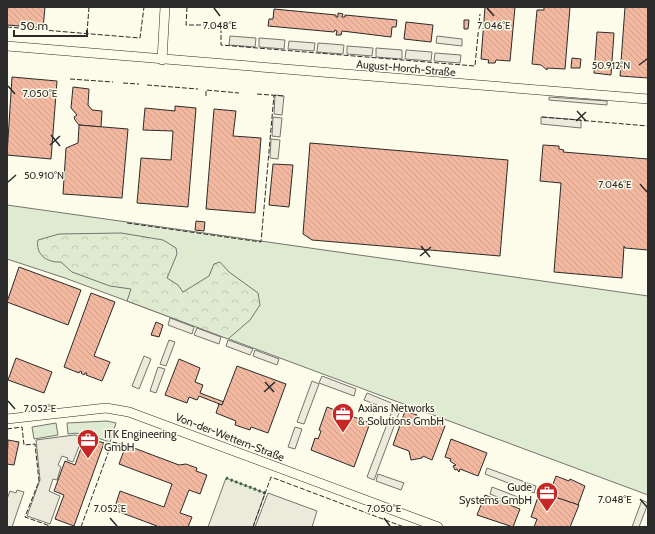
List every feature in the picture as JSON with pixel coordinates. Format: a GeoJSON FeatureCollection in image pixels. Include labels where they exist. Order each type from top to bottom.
{"type":"FeatureCollection","features":[{"type":"Feature","properties":{"kind":"street"},"geometry":{"type":"LineString","coordinates":[[162,60],[165,7]]}},
{"type":"Feature","properties":{"kind":"street","name":"August-Horch-Straße"},"geometry":{"type":"LineString","coordinates":[[7,46],[162,60],[648,98]]}},
{"type":"Feature","properties":{"kind":"street","name":"Von-der-Wettern-Straße"},"geometry":{"type":"LineString","coordinates":[[7,418],[106,408],[129,412],[438,527]]}},
{"type":"Feature","properties":{"kind":"green space"},"geometry":{"type":"Polygon","coordinates":[[[7,205],[648,296],[648,495],[65,278],[7,259],[7,205]]]}},
{"type":"Feature","properties":{"kind":"green space"},"geometry":{"type":"Polygon","coordinates":[[[121,233],[163,240],[176,248],[177,254],[167,278],[178,285],[183,292],[209,276],[214,264],[220,262],[229,272],[258,293],[260,305],[250,320],[228,339],[127,301],[131,289],[110,286],[72,272],[61,262],[47,259],[38,250],[38,240],[59,234],[121,233]]]}},
{"type":"Feature","properties":{"kind":"green space"},"geometry":{"type":"Polygon","coordinates":[[[107,421],[116,423],[110,442],[79,433],[68,434],[67,423],[107,421]]]}},
{"type":"Feature","properties":{"kind":"green space"},"geometry":{"type":"Polygon","coordinates":[[[56,423],[58,435],[34,439],[32,427],[56,423]]]}},
{"type":"Feature","properties":{"kind":"shaded area"},"geometry":{"type":"Polygon","coordinates":[[[230,36],[256,38],[255,47],[229,45],[230,36]]]}},
{"type":"Feature","properties":{"kind":"shaded area"},"geometry":{"type":"Polygon","coordinates":[[[437,36],[462,39],[462,46],[436,43],[437,36]]]}},
{"type":"Feature","properties":{"kind":"shaded area"},"geometry":{"type":"Polygon","coordinates":[[[259,38],[285,40],[284,49],[259,47],[259,38]]]}},
{"type":"Feature","properties":{"kind":"shaded area"},"geometry":{"type":"Polygon","coordinates":[[[289,41],[315,43],[314,51],[288,49],[289,41]]]}},
{"type":"Feature","properties":{"kind":"shaded area"},"geometry":{"type":"Polygon","coordinates":[[[318,43],[344,45],[343,54],[317,52],[318,43]]]}},
{"type":"Feature","properties":{"kind":"shaded area"},"geometry":{"type":"Polygon","coordinates":[[[347,46],[373,48],[372,56],[347,54],[347,46]]]}},
{"type":"Feature","properties":{"kind":"shaded area"},"geometry":{"type":"Polygon","coordinates":[[[376,48],[402,50],[402,59],[376,57],[376,48]]]}},
{"type":"Feature","properties":{"kind":"shaded area"},"geometry":{"type":"Polygon","coordinates":[[[406,50],[432,52],[431,61],[405,59],[406,50]]]}},
{"type":"Feature","properties":{"kind":"shaded area"},"geometry":{"type":"Polygon","coordinates":[[[435,53],[461,55],[460,63],[434,61],[435,53]]]}},
{"type":"Feature","properties":{"kind":"shaded area"},"geometry":{"type":"Polygon","coordinates":[[[275,95],[284,96],[282,115],[274,114],[275,95]]]}},
{"type":"Feature","properties":{"kind":"shaded area"},"geometry":{"type":"Polygon","coordinates":[[[549,97],[607,101],[607,105],[549,100],[549,97]]]}},
{"type":"Feature","properties":{"kind":"shaded area"},"geometry":{"type":"Polygon","coordinates":[[[273,117],[282,118],[280,137],[272,136],[273,117]]]}},
{"type":"Feature","properties":{"kind":"shaded area"},"geometry":{"type":"Polygon","coordinates":[[[541,117],[581,120],[581,128],[541,124],[541,117]]]}},
{"type":"Feature","properties":{"kind":"shaded area"},"geometry":{"type":"Polygon","coordinates":[[[271,139],[280,140],[278,159],[270,158],[271,139]]]}},
{"type":"Feature","properties":{"kind":"shaded area"},"geometry":{"type":"Polygon","coordinates":[[[170,318],[194,327],[192,334],[168,325],[170,318]]]}},
{"type":"Feature","properties":{"kind":"shaded area"},"geometry":{"type":"Polygon","coordinates":[[[197,328],[221,337],[219,344],[194,335],[197,328]]]}},
{"type":"Feature","properties":{"kind":"shaded area"},"geometry":{"type":"Polygon","coordinates":[[[169,340],[175,342],[166,366],[160,364],[169,340]]]}},
{"type":"Feature","properties":{"kind":"shaded area"},"geometry":{"type":"Polygon","coordinates":[[[228,340],[253,349],[250,355],[226,346],[228,340]]]}},
{"type":"Feature","properties":{"kind":"shaded area"},"geometry":{"type":"Polygon","coordinates":[[[255,350],[279,359],[277,365],[253,356],[255,350]]]}},
{"type":"Feature","properties":{"kind":"shaded area"},"geometry":{"type":"Polygon","coordinates":[[[144,356],[151,359],[139,389],[132,386],[144,356]]]}},
{"type":"Feature","properties":{"kind":"shaded area"},"geometry":{"type":"Polygon","coordinates":[[[158,367],[165,369],[156,393],[150,391],[158,367]]]}},
{"type":"Feature","properties":{"kind":"shaded area"},"geometry":{"type":"Polygon","coordinates":[[[322,376],[356,389],[354,396],[319,383],[322,376]]]}},
{"type":"Feature","properties":{"kind":"shaded area"},"geometry":{"type":"Polygon","coordinates":[[[312,381],[319,384],[304,424],[297,422],[312,381]]]}},
{"type":"Feature","properties":{"kind":"shaded area"},"geometry":{"type":"Polygon","coordinates":[[[367,393],[394,404],[392,410],[399,413],[374,480],[367,477],[392,411],[364,400],[367,393]]]}},
{"type":"Feature","properties":{"kind":"shaded area"},"geometry":{"type":"Polygon","coordinates":[[[295,427],[302,429],[295,449],[288,447],[295,427]]]}},
{"type":"Feature","properties":{"kind":"shaded area"},"geometry":{"type":"Polygon","coordinates":[[[74,435],[83,436],[73,462],[62,456],[58,465],[61,467],[57,480],[53,479],[49,491],[60,496],[50,524],[27,516],[40,480],[36,440],[74,435]]]}},
{"type":"Feature","properties":{"kind":"shaded area"},"geometry":{"type":"Polygon","coordinates":[[[487,468],[536,486],[534,493],[485,474],[487,468]]]}},
{"type":"Feature","properties":{"kind":"shaded area"},"geometry":{"type":"Polygon","coordinates":[[[378,474],[404,483],[401,490],[376,481],[378,474]]]}},
{"type":"Feature","properties":{"kind":"shaded area"},"geometry":{"type":"Polygon","coordinates":[[[226,478],[265,493],[253,527],[208,527],[226,478]]]}},
{"type":"Feature","properties":{"kind":"shaded area"},"geometry":{"type":"Polygon","coordinates":[[[492,487],[523,499],[520,506],[490,494],[492,487]]]}},
{"type":"Feature","properties":{"kind":"shaded area"},"geometry":{"type":"Polygon","coordinates":[[[17,490],[24,492],[12,527],[7,527],[7,499],[10,491],[16,493],[17,490]]]}},
{"type":"Feature","properties":{"kind":"shaded area"},"geometry":{"type":"Polygon","coordinates":[[[268,493],[317,511],[312,527],[255,527],[268,493]]]}},
{"type":"Feature","properties":{"kind":"shaded area"},"geometry":{"type":"Polygon","coordinates":[[[642,500],[648,503],[647,506],[639,527],[632,527],[642,500]]]}},
{"type":"Feature","properties":{"kind":"building"},"geometry":{"type":"Polygon","coordinates":[[[7,7],[45,7],[43,28],[7,25],[7,7]]]}},
{"type":"Feature","properties":{"kind":"building"},"geometry":{"type":"Polygon","coordinates":[[[485,7],[515,7],[510,61],[496,60],[495,63],[488,63],[489,60],[481,59],[485,7]]]}},
{"type":"Feature","properties":{"kind":"building"},"geometry":{"type":"Polygon","coordinates":[[[544,7],[570,7],[565,69],[547,68],[547,70],[541,65],[532,64],[537,10],[544,10],[544,7]]]}},
{"type":"Feature","properties":{"kind":"building"},"geometry":{"type":"Polygon","coordinates":[[[625,7],[648,7],[648,78],[620,76],[625,7]]]}},
{"type":"Feature","properties":{"kind":"building"},"geometry":{"type":"Polygon","coordinates":[[[274,9],[336,15],[336,17],[338,17],[338,13],[343,14],[342,17],[345,17],[345,15],[397,20],[396,27],[392,27],[391,37],[342,31],[341,35],[336,35],[337,31],[335,30],[334,32],[268,26],[269,19],[273,19],[274,9]]]}},
{"type":"Feature","properties":{"kind":"building"},"geometry":{"type":"Polygon","coordinates":[[[464,20],[469,20],[468,29],[464,29],[464,20]]]}},
{"type":"Feature","properties":{"kind":"building"},"geometry":{"type":"Polygon","coordinates":[[[406,22],[433,25],[431,42],[404,39],[406,22]]]}},
{"type":"Feature","properties":{"kind":"building"},"geometry":{"type":"Polygon","coordinates":[[[597,32],[614,33],[611,75],[594,73],[597,32]]]}},
{"type":"Feature","properties":{"kind":"building"},"geometry":{"type":"Polygon","coordinates":[[[572,58],[581,59],[580,68],[571,68],[572,58]]]}},
{"type":"Feature","properties":{"kind":"building"},"geometry":{"type":"Polygon","coordinates":[[[12,77],[57,81],[51,159],[7,155],[12,77]]]}},
{"type":"Feature","properties":{"kind":"building"},"geometry":{"type":"Polygon","coordinates":[[[73,87],[89,89],[88,105],[92,110],[102,111],[101,127],[79,125],[75,120],[74,117],[77,115],[71,108],[73,87]]]}},
{"type":"Feature","properties":{"kind":"building"},"geometry":{"type":"Polygon","coordinates":[[[175,106],[196,108],[188,207],[137,203],[141,158],[171,160],[173,131],[143,130],[145,108],[175,111],[175,106]]]}},
{"type":"Feature","properties":{"kind":"building"},"geometry":{"type":"Polygon","coordinates":[[[214,109],[236,111],[233,136],[261,138],[255,213],[206,209],[214,109]]]}},
{"type":"Feature","properties":{"kind":"building"},"geometry":{"type":"Polygon","coordinates":[[[79,125],[128,129],[122,198],[63,194],[66,148],[78,143],[79,125]]]}},
{"type":"Feature","properties":{"kind":"building"},"geometry":{"type":"Polygon","coordinates":[[[310,143],[508,160],[500,256],[312,240],[303,234],[310,143]]]}},
{"type":"Feature","properties":{"kind":"building"},"geometry":{"type":"Polygon","coordinates":[[[543,145],[559,146],[559,149],[564,150],[563,152],[648,159],[648,250],[625,248],[624,246],[622,278],[554,272],[561,183],[540,181],[543,145]]]}},
{"type":"Feature","properties":{"kind":"building"},"geometry":{"type":"Polygon","coordinates":[[[273,164],[293,165],[289,207],[269,205],[273,164]]]}},
{"type":"Feature","properties":{"kind":"building"},"geometry":{"type":"Polygon","coordinates":[[[196,221],[205,222],[204,231],[195,230],[196,221]]]}},
{"type":"Feature","properties":{"kind":"building"},"geometry":{"type":"Polygon","coordinates":[[[19,267],[81,290],[68,325],[7,302],[19,267]]]}},
{"type":"Feature","properties":{"kind":"building"},"geometry":{"type":"Polygon","coordinates":[[[91,293],[115,302],[94,356],[110,362],[102,381],[86,375],[87,373],[84,375],[80,371],[79,373],[64,367],[91,293]]]}},
{"type":"Feature","properties":{"kind":"building"},"geometry":{"type":"Polygon","coordinates":[[[156,322],[163,325],[159,337],[151,335],[156,322]]]}},
{"type":"Feature","properties":{"kind":"building"},"geometry":{"type":"Polygon","coordinates":[[[16,358],[52,372],[44,393],[8,380],[16,358]]]}},
{"type":"Feature","properties":{"kind":"building"},"geometry":{"type":"Polygon","coordinates":[[[179,359],[200,368],[195,382],[203,385],[200,393],[224,402],[222,405],[199,396],[197,400],[189,397],[187,403],[165,395],[179,359]]]}},
{"type":"Feature","properties":{"kind":"building"},"geometry":{"type":"Polygon","coordinates":[[[237,366],[286,384],[268,433],[251,427],[250,430],[235,425],[236,421],[216,413],[219,404],[222,405],[237,366]]]}},
{"type":"Feature","properties":{"kind":"building","name":"Axians Networks & Solutions GmbH"},"geometry":{"type":"Polygon","coordinates":[[[327,407],[370,423],[354,467],[311,450],[315,438],[318,439],[321,431],[319,430],[327,407]]]}},
{"type":"Feature","properties":{"kind":"building"},"geometry":{"type":"Polygon","coordinates":[[[405,411],[417,415],[415,420],[426,424],[428,419],[445,426],[432,460],[423,456],[422,458],[411,460],[409,451],[393,445],[405,411]]]}},
{"type":"Feature","properties":{"kind":"building"},"geometry":{"type":"Polygon","coordinates":[[[85,437],[104,443],[74,526],[55,519],[64,495],[54,491],[65,461],[75,465],[85,437]]]}},
{"type":"Feature","properties":{"kind":"building"},"geometry":{"type":"Polygon","coordinates":[[[451,439],[487,453],[478,476],[460,469],[459,472],[457,469],[455,470],[453,466],[456,465],[450,461],[451,459],[445,457],[451,439]]]}},
{"type":"Feature","properties":{"kind":"building"},"geometry":{"type":"Polygon","coordinates":[[[8,440],[19,442],[14,465],[7,464],[8,440]]]}},
{"type":"Feature","properties":{"kind":"building"},"geometry":{"type":"Polygon","coordinates":[[[126,445],[179,465],[186,464],[197,468],[196,471],[207,475],[200,494],[189,490],[180,513],[192,517],[188,527],[156,527],[157,526],[114,510],[120,491],[164,507],[172,484],[119,464],[126,445]]]}},
{"type":"Feature","properties":{"kind":"building"},"geometry":{"type":"Polygon","coordinates":[[[556,476],[569,481],[570,479],[585,486],[578,505],[549,495],[556,476]]]}},
{"type":"Feature","properties":{"kind":"building"},"geometry":{"type":"Polygon","coordinates":[[[485,495],[520,509],[513,527],[477,515],[485,495]]]}},
{"type":"Feature","properties":{"kind":"building"},"geometry":{"type":"Polygon","coordinates":[[[549,495],[579,505],[570,527],[534,527],[537,519],[531,517],[538,497],[547,501],[549,495]]]}},
{"type":"Feature","properties":{"kind":"hedge"},"geometry":{"type":"LineString","coordinates":[[226,478],[265,493]]}},
{"type":"Feature","properties":{"kind":"fence"},"geometry":{"type":"LineString","coordinates":[[87,33],[89,7]]}},
{"type":"Feature","properties":{"kind":"fence"},"geometry":{"type":"LineString","coordinates":[[7,27],[140,38],[144,7]]}},
{"type":"Feature","properties":{"kind":"fence"},"geometry":{"type":"LineString","coordinates":[[187,7],[186,25],[221,25],[221,45],[475,66],[480,14]]}},
{"type":"Feature","properties":{"kind":"fence"},"geometry":{"type":"LineString","coordinates":[[70,79],[113,82]]}},
{"type":"Feature","properties":{"kind":"fence"},"geometry":{"type":"LineString","coordinates":[[123,83],[139,84]]}},
{"type":"Feature","properties":{"kind":"fence"},"geometry":{"type":"LineString","coordinates":[[147,85],[198,89]]}},
{"type":"Feature","properties":{"kind":"fence"},"geometry":{"type":"LineString","coordinates":[[206,96],[206,90],[239,93]]}},
{"type":"Feature","properties":{"kind":"fence"},"geometry":{"type":"LineString","coordinates":[[257,94],[284,96]]}},
{"type":"Feature","properties":{"kind":"fence"},"geometry":{"type":"LineString","coordinates":[[127,223],[261,242],[274,95]]}},
{"type":"Feature","properties":{"kind":"fence"},"geometry":{"type":"LineString","coordinates":[[542,117],[648,126]]}},
{"type":"Feature","properties":{"kind":"fence"},"geometry":{"type":"LineString","coordinates":[[7,429],[22,427],[24,445],[35,444],[39,481],[25,517],[53,527]]}},
{"type":"Feature","properties":{"kind":"fence"},"geometry":{"type":"LineString","coordinates":[[81,527],[112,442],[126,445]]}},
{"type":"Feature","properties":{"kind":"fence"},"geometry":{"type":"LineString","coordinates":[[253,527],[271,477],[404,527]]}},
{"type":"Feature","properties":{"kind":"place","name":"Axians Networks & Solutions GmbH"},"geometry":{"type":"Point","coordinates":[343,434]}},
{"type":"Feature","properties":{"kind":"place","name":"ITK Engineering GmbH"},"geometry":{"type":"Point","coordinates":[88,460]}},
{"type":"Feature","properties":{"kind":"place","name":"Gude Systems GmbH"},"geometry":{"type":"Point","coordinates":[547,512]}}]}
